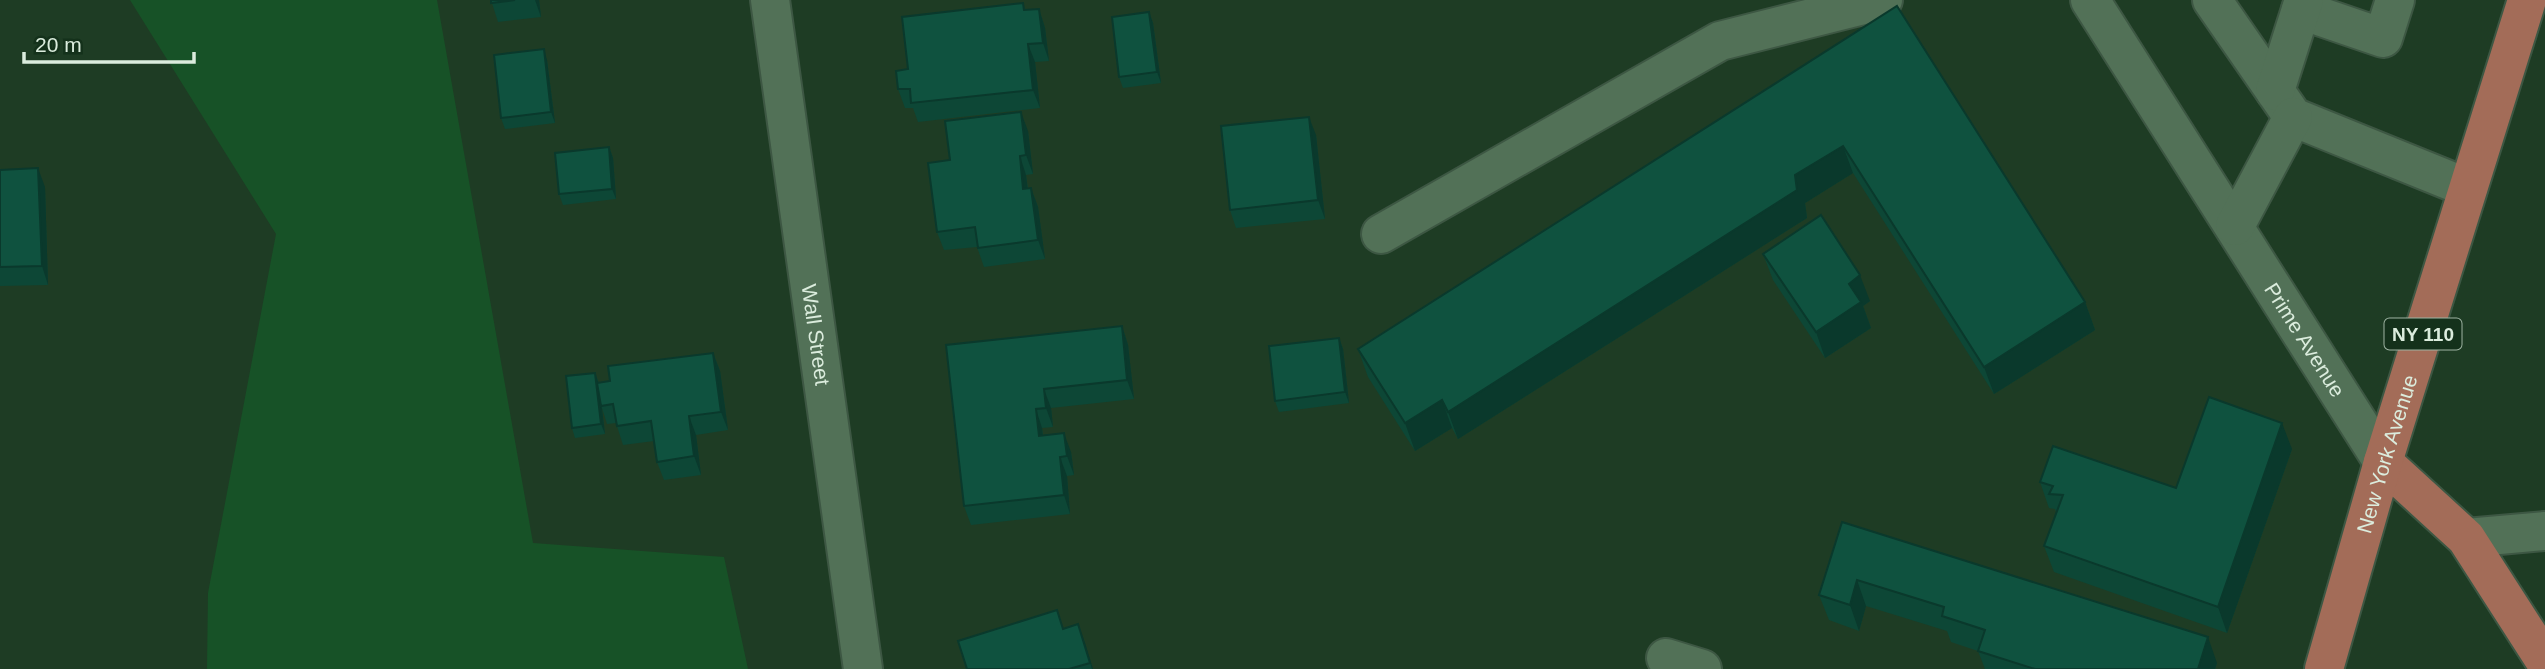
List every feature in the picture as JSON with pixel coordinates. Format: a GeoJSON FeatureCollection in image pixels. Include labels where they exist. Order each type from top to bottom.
{"type":"FeatureCollection","features":[{"type":"Feature","properties":{"kind":"main road","name":"New York Avenue"},"geometry":{"type":"LineString","coordinates":[[2324,669],[2383,462],[2527,0]]}},
{"type":"Feature","properties":{"kind":"main road","name":"Prime Avenue"},"geometry":{"type":"LineString","coordinates":[[2383,462],[2466,538],[2545,661]]}},
{"type":"Feature","properties":{"kind":"street","name":"Wall Street"},"geometry":{"type":"LineString","coordinates":[[770,0],[863,669]]}},
{"type":"Feature","properties":{"kind":"street"},"geometry":{"type":"LineString","coordinates":[[1381,234],[1720,41],[1883,0]]}},
{"type":"Feature","properties":{"kind":"street","name":"Prime Avenue"},"geometry":{"type":"LineString","coordinates":[[2090,0],[2383,462]]}},
{"type":"Feature","properties":{"kind":"street"},"geometry":{"type":"LineString","coordinates":[[2212,0],[2284,104],[2468,188]]}},
{"type":"Feature","properties":{"kind":"street"},"geometry":{"type":"LineString","coordinates":[[2235,226],[2284,104],[2303,5],[2383,38],[2395,0]]}},
{"type":"Feature","properties":{"kind":"street"},"geometry":{"type":"LineString","coordinates":[[2466,538],[2545,531]]}},
{"type":"Feature","properties":{"kind":"street"},"geometry":{"type":"LineString","coordinates":[[1666,658],[1702,669]]}},
{"type":"Feature","properties":{"kind":"green space"},"geometry":{"type":"Polygon","coordinates":[[[130,0],[437,0],[533,543],[724,557],[748,669],[207,669],[208,593],[276,234],[130,0]]]}},
{"type":"Feature","properties":{"kind":"building"},"geometry":{"type":"Polygon","coordinates":[[[491,0],[515,0],[491,3],[491,0]]]}},
{"type":"Feature","properties":{"kind":"building"},"geometry":{"type":"Polygon","coordinates":[[[1023,3],[1024,10],[1039,9],[1043,43],[1028,44],[1033,90],[911,103],[910,89],[898,89],[896,71],[908,69],[902,17],[1023,3]]]}},
{"type":"Feature","properties":{"kind":"building"},"geometry":{"type":"Polygon","coordinates":[[[1897,6],[2085,302],[1984,367],[1843,146],[1795,175],[1797,190],[1448,412],[1442,400],[1405,423],[1358,349],[1897,6]]]}},
{"type":"Feature","properties":{"kind":"building"},"geometry":{"type":"Polygon","coordinates":[[[1149,12],[1157,72],[1119,77],[1112,17],[1149,12]]]}},
{"type":"Feature","properties":{"kind":"building"},"geometry":{"type":"Polygon","coordinates":[[[544,49],[551,112],[501,118],[494,55],[544,49]]]}},
{"type":"Feature","properties":{"kind":"building"},"geometry":{"type":"Polygon","coordinates":[[[1021,112],[1026,155],[1020,156],[1023,189],[1031,188],[1038,240],[978,248],[975,227],[937,232],[928,163],[950,160],[945,121],[1021,112]]]}},
{"type":"Feature","properties":{"kind":"building"},"geometry":{"type":"Polygon","coordinates":[[[1309,117],[1318,200],[1230,210],[1221,126],[1309,117]]]}},
{"type":"Feature","properties":{"kind":"building"},"geometry":{"type":"Polygon","coordinates":[[[609,147],[612,189],[559,194],[555,153],[609,147]]]}},
{"type":"Feature","properties":{"kind":"building"},"geometry":{"type":"Polygon","coordinates":[[[38,168],[42,266],[0,267],[0,170],[38,168]]]}},
{"type":"Feature","properties":{"kind":"building"},"geometry":{"type":"Polygon","coordinates":[[[1821,215],[1860,275],[1849,284],[1861,302],[1816,332],[1763,254],[1821,215]]]}},
{"type":"Feature","properties":{"kind":"building"},"geometry":{"type":"Polygon","coordinates":[[[1122,326],[1127,380],[1044,389],[1046,408],[1036,409],[1039,436],[1064,433],[1067,456],[1060,457],[1064,495],[964,506],[946,345],[1122,326]]]}},
{"type":"Feature","properties":{"kind":"building"},"geometry":{"type":"Polygon","coordinates":[[[1339,338],[1345,392],[1275,401],[1269,346],[1339,338]]]}},
{"type":"Feature","properties":{"kind":"building"},"geometry":{"type":"Polygon","coordinates":[[[713,353],[721,412],[689,416],[694,456],[657,462],[651,421],[617,426],[613,404],[601,406],[597,383],[610,381],[608,366],[713,353]]]}},
{"type":"Feature","properties":{"kind":"building"},"geometry":{"type":"Polygon","coordinates":[[[595,373],[601,424],[572,428],[566,376],[595,373]]]}},
{"type":"Feature","properties":{"kind":"building"},"geometry":{"type":"Polygon","coordinates":[[[2209,397],[2282,423],[2218,607],[2044,546],[2063,495],[2049,494],[2053,486],[2040,482],[2053,446],[2176,488],[2209,397]]]}},
{"type":"Feature","properties":{"kind":"building"},"geometry":{"type":"Polygon","coordinates":[[[1842,522],[2208,637],[2198,669],[2035,669],[1978,651],[1985,630],[1942,616],[1944,607],[1857,580],[1850,605],[1819,595],[1842,522]]]}},
{"type":"Feature","properties":{"kind":"building"},"geometry":{"type":"Polygon","coordinates":[[[1057,610],[1063,629],[1078,624],[1090,663],[1069,669],[967,669],[958,641],[1057,610]]]}}]}
